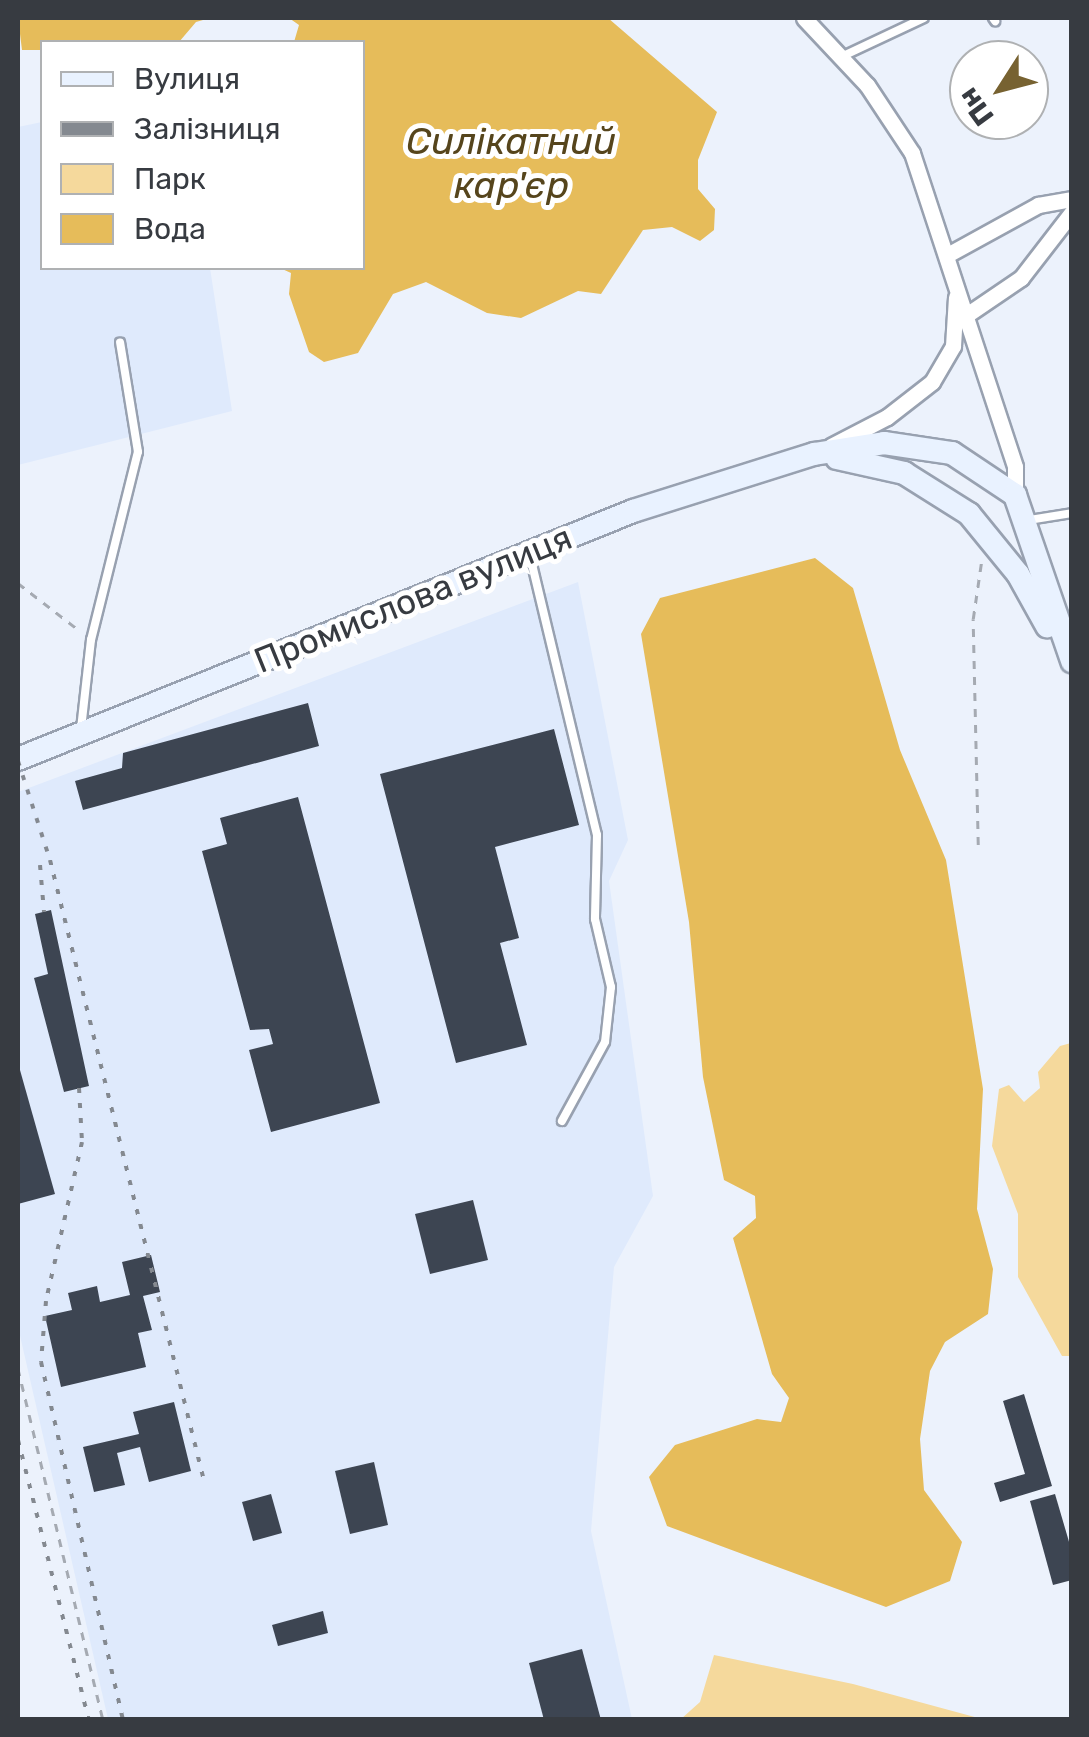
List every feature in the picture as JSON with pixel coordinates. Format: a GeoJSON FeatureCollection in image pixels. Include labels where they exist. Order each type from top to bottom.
{"type":"FeatureCollection","features":[{"type":"Feature","properties":{"kind":"street"},"geometry":{"type":"LineString","coordinates":[[804,18],[842,57],[912,153],[968,314],[1015,468],[1015,494],[1072,661]]}},
{"type":"Feature","properties":{"kind":"street"},"geometry":{"type":"LineString","coordinates":[[949,254],[1038,206],[1072,199]]}},
{"type":"Feature","properties":{"kind":"street"},"geometry":{"type":"LineString","coordinates":[[968,314],[1021,278],[1072,212]]}},
{"type":"Feature","properties":{"kind":"street"},"geometry":{"type":"LineString","coordinates":[[814,454],[887,417],[932,382],[953,346],[955,280]]}},
{"type":"Feature","properties":{"kind":"street","name":"Промислова вулиця"},"geometry":{"type":"LineString","coordinates":[[18,759],[633,511],[814,454],[920,444],[952,453],[1015,494]]}},
{"type":"Feature","properties":{"kind":"street"},"geometry":{"type":"LineString","coordinates":[[814,454],[904,473],[941,492],[990,538],[1018,574],[1072,673]]}},
{"type":"Feature","properties":{"kind":"lane"},"geometry":{"type":"LineString","coordinates":[[842,57],[924,18]]}},
{"type":"Feature","properties":{"kind":"lane"},"geometry":{"type":"LineString","coordinates":[[80,734],[91,640],[138,452],[120,342]]}},
{"type":"Feature","properties":{"kind":"lane"},"geometry":{"type":"LineString","coordinates":[[1024,521],[1072,514]]}},
{"type":"Feature","properties":{"kind":"lane"},"geometry":{"type":"LineString","coordinates":[[530,553],[596,836],[595,918],[611,987],[605,1042],[562,1121]]}},
{"type":"Feature","properties":{"kind":"path"},"geometry":{"type":"LineString","coordinates":[[978,845],[972,619],[980,559],[990,538]]}},
{"type":"Feature","properties":{"kind":"path"},"geometry":{"type":"LineString","coordinates":[[18,584],[91,640]]}},
{"type":"Feature","properties":{"kind":"path"},"geometry":{"type":"LineString","coordinates":[[18,1368],[103,1720]]}},
{"type":"Feature","properties":{"kind":"shaded area"},"geometry":{"type":"Polygon","coordinates":[[[40,122],[40,270],[210,270],[232,411],[18,465],[18,127],[40,122]]]}},
{"type":"Feature","properties":{"kind":"shaded area"},"geometry":{"type":"Polygon","coordinates":[[[578,582],[628,840],[609,881],[653,1196],[614,1267],[591,1531],[632,1719],[108,1719],[18,1327],[18,792],[578,582]]]}},
{"type":"Feature","properties":{"kind":"green space"},"geometry":{"type":"Polygon","coordinates":[[[1071,1043],[1072,1356],[1062,1356],[1018,1277],[1018,1214],[992,1146],[999,1089],[1009,1085],[1024,1102],[1040,1088],[1038,1072],[1060,1046],[1071,1043]]]}},
{"type":"Feature","properties":{"kind":"green space"},"geometry":{"type":"Polygon","coordinates":[[[714,1655],[853,1684],[982,1719],[681,1719],[700,1702],[714,1655]]]}},
{"type":"Feature","properties":{"kind":"water"},"geometry":{"type":"Polygon","coordinates":[[[18,18],[210,18],[196,22],[181,40],[40,40],[40,50],[22,50],[18,18]]]}},
{"type":"Feature","properties":{"kind":"water","name":"Силікатний кар'єр"},"geometry":{"type":"Polygon","coordinates":[[[289,18],[608,18],[717,112],[698,160],[698,189],[715,209],[714,230],[700,241],[672,227],[643,230],[601,294],[578,291],[521,318],[487,313],[426,282],[393,294],[358,353],[324,362],[309,352],[289,294],[291,273],[284,270],[365,270],[365,40],[295,40],[299,25],[289,18]]]}},
{"type":"Feature","properties":{"kind":"water"},"geometry":{"type":"Polygon","coordinates":[[[815,558],[853,588],[900,750],[946,860],[983,1089],[977,1209],[993,1269],[988,1314],[945,1342],[930,1371],[920,1439],[924,1490],[962,1542],[950,1581],[886,1607],[667,1526],[649,1477],[675,1445],[757,1419],[781,1422],[789,1398],[772,1374],[733,1238],[756,1218],[755,1196],[724,1180],[703,1077],[689,922],[641,634],[660,598],[815,558]]]}},
{"type":"Feature","properties":{"kind":"building"},"geometry":{"type":"Polygon","coordinates":[[[308,703],[319,746],[83,810],[75,781],[122,768],[123,753],[308,703]]]}},
{"type":"Feature","properties":{"kind":"building"},"geometry":{"type":"Polygon","coordinates":[[[554,729],[579,825],[495,847],[519,938],[500,943],[527,1045],[456,1063],[380,774],[554,729]]]}},
{"type":"Feature","properties":{"kind":"building"},"geometry":{"type":"Polygon","coordinates":[[[298,797],[380,1103],[271,1132],[249,1050],[273,1044],[269,1029],[250,1030],[202,851],[227,844],[220,818],[298,797]]]}},
{"type":"Feature","properties":{"kind":"building"},"geometry":{"type":"Polygon","coordinates":[[[51,910],[89,1086],[64,1092],[34,978],[48,974],[35,914],[51,910]]]}},
{"type":"Feature","properties":{"kind":"building"},"geometry":{"type":"Polygon","coordinates":[[[18,1063],[55,1194],[18,1204],[18,1063]]]}},
{"type":"Feature","properties":{"kind":"building"},"geometry":{"type":"Polygon","coordinates":[[[473,1200],[488,1260],[430,1274],[415,1214],[473,1200]]]}},
{"type":"Feature","properties":{"kind":"building"},"geometry":{"type":"Polygon","coordinates":[[[151,1255],[160,1292],[143,1296],[152,1330],[138,1333],[146,1367],[61,1387],[45,1316],[72,1310],[68,1293],[97,1286],[100,1302],[130,1295],[122,1262],[151,1255]]]}},
{"type":"Feature","properties":{"kind":"building"},"geometry":{"type":"Polygon","coordinates":[[[1024,1394],[1052,1486],[1000,1502],[994,1483],[1025,1474],[1003,1401],[1024,1394]]]}},
{"type":"Feature","properties":{"kind":"building"},"geometry":{"type":"Polygon","coordinates":[[[174,1402],[191,1471],[149,1482],[140,1447],[117,1453],[125,1485],[94,1492],[83,1447],[139,1434],[133,1412],[174,1402]]]}},
{"type":"Feature","properties":{"kind":"building"},"geometry":{"type":"Polygon","coordinates":[[[374,1462],[388,1525],[350,1534],[335,1471],[374,1462]]]}},
{"type":"Feature","properties":{"kind":"building"},"geometry":{"type":"Polygon","coordinates":[[[271,1494],[282,1533],[253,1541],[242,1502],[271,1494]]]}},
{"type":"Feature","properties":{"kind":"building"},"geometry":{"type":"Polygon","coordinates":[[[1055,1494],[1072,1552],[1072,1580],[1053,1585],[1030,1501],[1055,1494]]]}},
{"type":"Feature","properties":{"kind":"building"},"geometry":{"type":"Polygon","coordinates":[[[323,1611],[328,1633],[278,1646],[272,1625],[323,1611]]]}},
{"type":"Feature","properties":{"kind":"building"},"geometry":{"type":"Polygon","coordinates":[[[582,1649],[601,1720],[544,1720],[529,1663],[582,1649]]]}},
{"type":"Feature","properties":{"kind":"railway"},"geometry":{"type":"LineString","coordinates":[[18,761],[50,860],[205,1485]]}},
{"type":"Feature","properties":{"kind":"railway"},"geometry":{"type":"LineString","coordinates":[[40,865],[44,912]]}},
{"type":"Feature","properties":{"kind":"railway"},"geometry":{"type":"LineString","coordinates":[[79,1088],[82,1142],[46,1301],[41,1362],[123,1720]]}},
{"type":"Feature","properties":{"kind":"railway"},"geometry":{"type":"LineString","coordinates":[[18,1440],[89,1720]]}}]}
